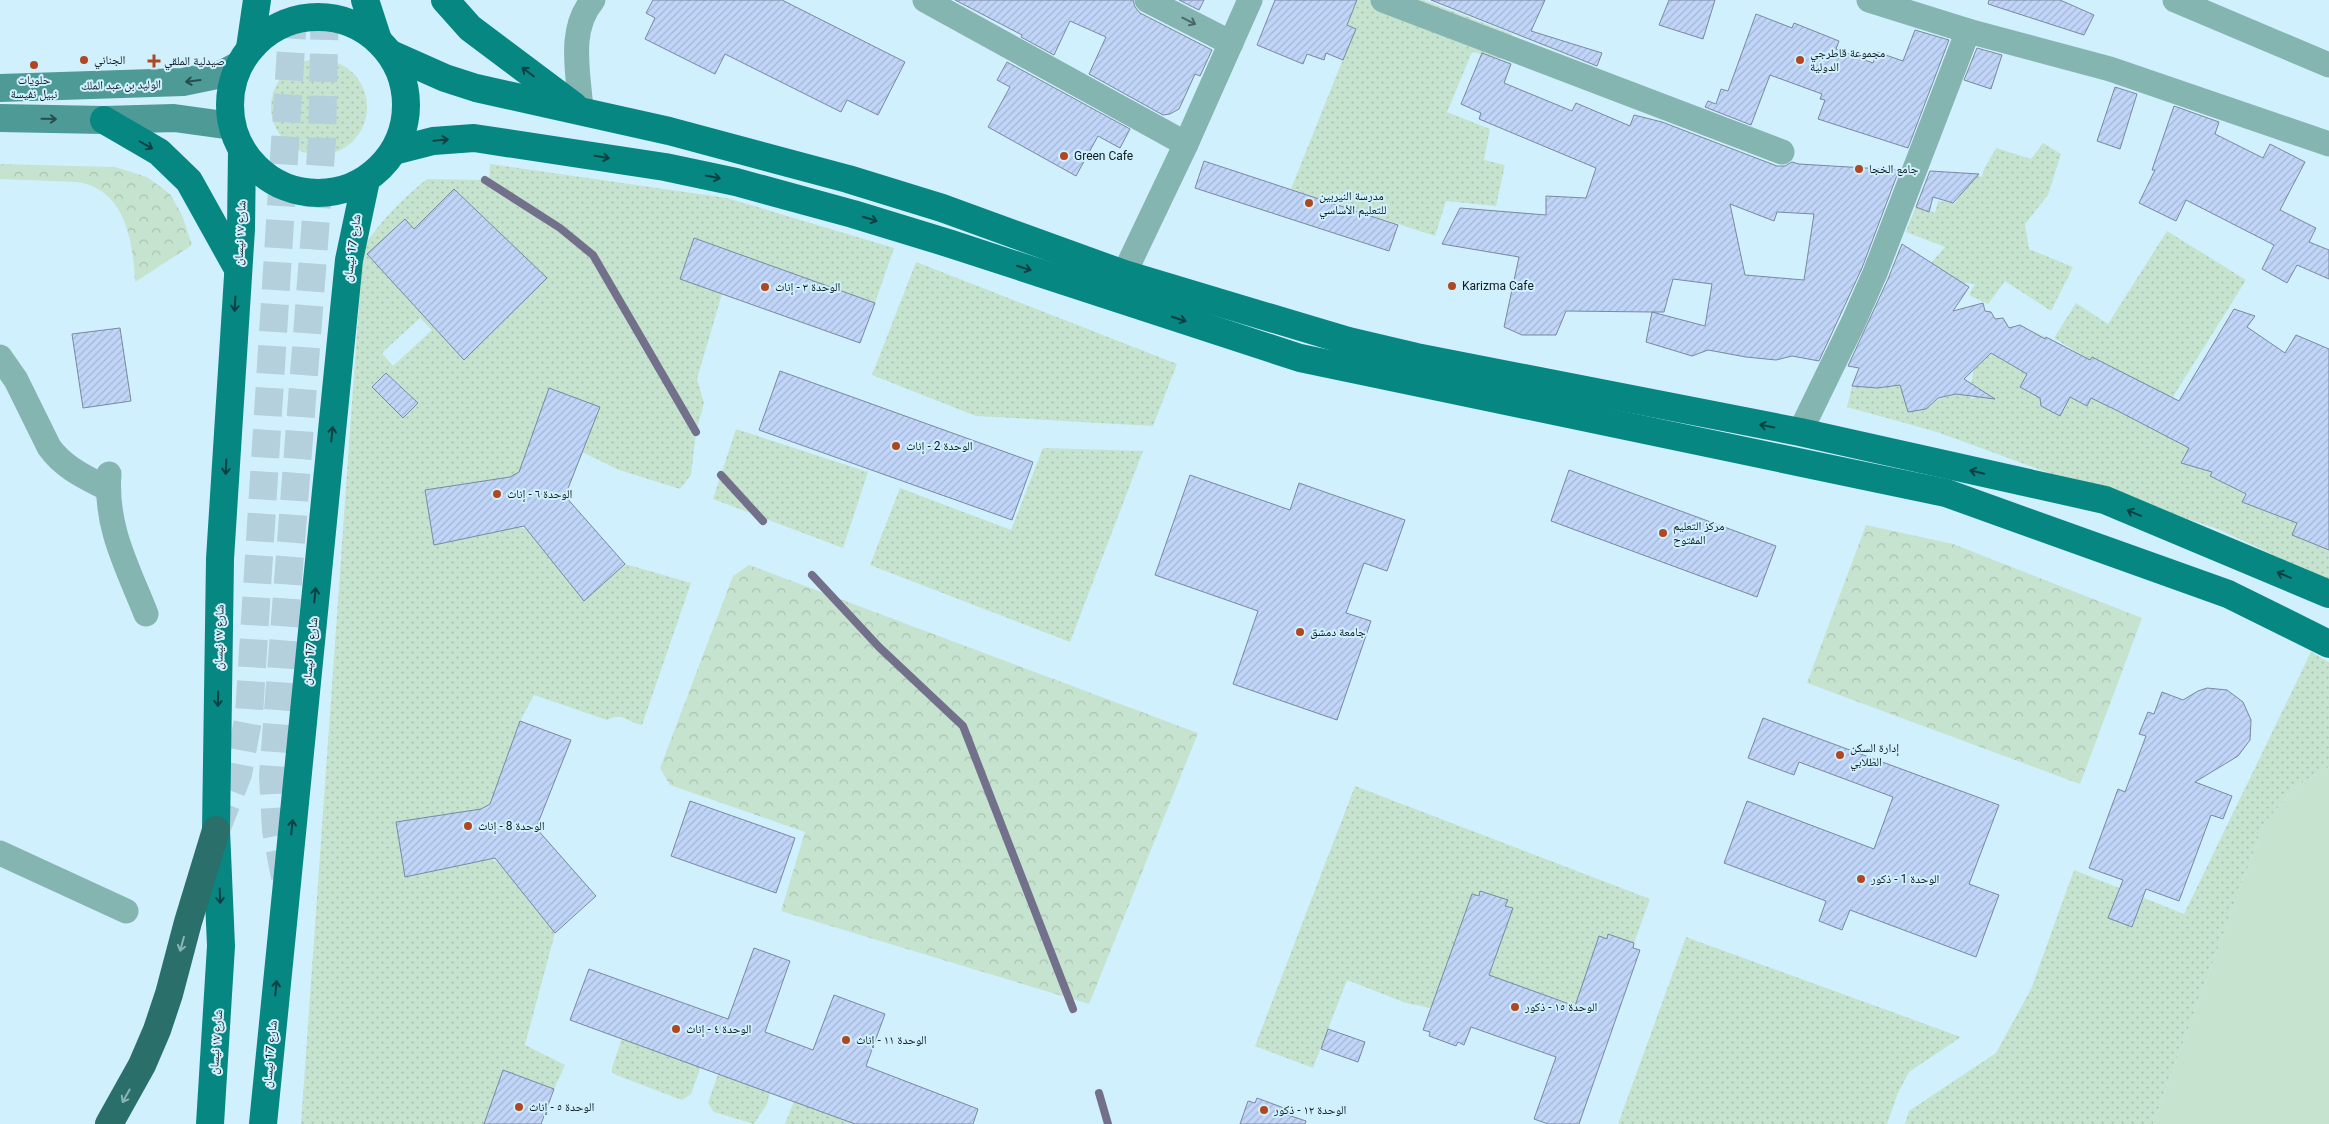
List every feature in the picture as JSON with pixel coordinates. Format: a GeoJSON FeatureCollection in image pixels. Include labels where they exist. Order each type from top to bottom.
{"type":"FeatureCollection","features":[{"type":"Feature","properties":{"kind":"highway"},"geometry":{"type":"LineString","coordinates":[[108,1124],[142,1065],[157,1030],[216,830]]}},
{"type":"Feature","properties":{"kind":"main road"},"geometry":{"type":"LineString","coordinates":[[257,0],[244,56],[230,95],[232,126],[242,151],[254,167],[270,180],[288,189],[308,193],[328,193],[348,189],[366,180],[382,167],[394,151],[403,133],[406,113],[406,92],[401,72],[384,47],[365,0]]}},
{"type":"Feature","properties":{"kind":"main road"},"geometry":{"type":"LineString","coordinates":[[445,0],[470,28],[581,111]]}},
{"type":"Feature","properties":{"kind":"main road"},"geometry":{"type":"LineString","coordinates":[[244,56],[265,34],[282,24],[322,17],[342,20],[361,28],[384,47],[445,78],[476,88],[753,152],[848,178],[942,208],[1124,274],[1348,341],[1416,357],[1800,432],[2105,500],[2329,594]]}},
{"type":"Feature","properties":{"kind":"main road","name":"الوليد بن عبد الملك"},"geometry":{"type":"LineString","coordinates":[[0,88],[183,82],[222,74],[244,56]]}},
{"type":"Feature","properties":{"kind":"main road"},"geometry":{"type":"LineString","coordinates":[[0,118],[104,120],[174,118],[232,126]]}},
{"type":"Feature","properties":{"kind":"main road"},"geometry":{"type":"LineString","coordinates":[[104,120],[159,152],[189,182],[238,269]]}},
{"type":"Feature","properties":{"kind":"main road"},"geometry":{"type":"LineString","coordinates":[[394,151],[433,141],[474,138],[665,167],[736,182],[853,214],[951,244],[1300,358],[1946,493],[2228,594],[2329,644]]}},
{"type":"Feature","properties":{"kind":"main road","name":"شارع ١٧ نيسان"},"geometry":{"type":"LineString","coordinates":[[210,1124],[221,946],[216,830],[220,559],[241,219],[242,151]]}},
{"type":"Feature","properties":{"kind":"main road","name":"شارع 17 نيسان"},"geometry":{"type":"LineString","coordinates":[[263,1124],[349,260],[354,228],[366,180]]}},
{"type":"Feature","properties":{"kind":"street"},"geometry":{"type":"LineString","coordinates":[[581,111],[577,36],[582,16],[593,0]]}},
{"type":"Feature","properties":{"kind":"street"},"geometry":{"type":"LineString","coordinates":[[925,0],[1186,144]]}},
{"type":"Feature","properties":{"kind":"street"},"geometry":{"type":"LineString","coordinates":[[1147,0],[1231,43]]}},
{"type":"Feature","properties":{"kind":"street"},"geometry":{"type":"LineString","coordinates":[[1124,274],[1186,144],[1250,0]]}},
{"type":"Feature","properties":{"kind":"street"},"geometry":{"type":"LineString","coordinates":[[1383,0],[1782,152]]}},
{"type":"Feature","properties":{"kind":"street"},"geometry":{"type":"LineString","coordinates":[[1869,0],[1968,31],[2110,69],[2329,144]]}},
{"type":"Feature","properties":{"kind":"street"},"geometry":{"type":"LineString","coordinates":[[2175,0],[2329,65]]}},
{"type":"Feature","properties":{"kind":"street"},"geometry":{"type":"LineString","coordinates":[[1800,432],[1875,273],[1968,31]]}},
{"type":"Feature","properties":{"kind":"street"},"geometry":{"type":"LineString","coordinates":[[0,357],[16,380],[49,447],[56,456],[74,472],[108,480],[108,509],[115,537],[146,614]]}},
{"type":"Feature","properties":{"kind":"street"},"geometry":{"type":"LineString","coordinates":[[0,852],[126,911]]}},
{"type":"Feature","properties":{"kind":"green space"},"geometry":{"type":"Polygon","coordinates":[[[1358,0],[1424,0],[1512,34],[1504,59],[1472,52],[1447,112],[1490,129],[1484,160],[1505,165],[1496,206],[1446,201],[1435,236],[1291,189],[1355,29],[1347,25],[1358,0]]]}},
{"type":"Feature","properties":{"kind":"green space"},"geometry":{"type":"Polygon","coordinates":[[[319,59],[337,63],[353,73],[363,89],[367,107],[363,125],[353,141],[337,151],[319,155],[301,151],[285,141],[275,125],[271,107],[275,89],[285,73],[301,63],[319,59]]]}},
{"type":"Feature","properties":{"kind":"green space"},"geometry":{"type":"Polygon","coordinates":[[[2043,143],[2061,154],[2048,195],[2025,224],[2029,249],[2073,267],[2051,311],[2005,281],[1988,304],[1969,295],[1975,284],[1963,283],[1931,263],[1945,247],[1906,232],[1916,206],[1935,213],[1938,201],[1955,203],[1974,174],[1982,177],[1984,169],[1996,148],[2031,159],[2043,143]]]}},
{"type":"Feature","properties":{"kind":"green space"},"geometry":{"type":"Polygon","coordinates":[[[0,164],[115,167],[147,177],[170,194],[182,215],[192,245],[135,282],[132,250],[123,219],[116,206],[106,195],[93,187],[77,182],[0,179],[0,164]]]}},
{"type":"Feature","properties":{"kind":"green space"},"geometry":{"type":"Polygon","coordinates":[[[490,164],[727,198],[894,248],[875,303],[694,239],[680,279],[722,294],[697,379],[704,403],[696,432],[691,475],[680,489],[619,470],[582,452],[600,407],[519,472],[510,477],[425,490],[434,544],[520,527],[625,564],[691,583],[642,725],[621,717],[607,720],[534,695],[520,721],[490,804],[481,809],[396,822],[406,877],[491,859],[499,863],[555,933],[525,1045],[565,1065],[554,1089],[504,1070],[484,1124],[301,1124],[363,247],[392,211],[427,179],[485,180],[489,182],[490,164]],[[454,189],[424,220],[516,309],[547,278],[454,189]],[[405,220],[367,254],[464,360],[504,321],[405,220]],[[420,318],[382,353],[393,366],[432,330],[420,318]],[[387,373],[372,387],[417,403],[387,373]]]}},
{"type":"Feature","properties":{"kind":"green space"},"geometry":{"type":"Polygon","coordinates":[[[2167,231],[2246,280],[2166,408],[2054,338],[2076,303],[2108,324],[2167,231]]]}},
{"type":"Feature","properties":{"kind":"green space"},"geometry":{"type":"Polygon","coordinates":[[[916,262],[1177,364],[1153,426],[976,416],[872,375],[916,262]]]}},
{"type":"Feature","properties":{"kind":"green space"},"geometry":{"type":"Polygon","coordinates":[[[2025,328],[2046,337],[2020,387],[2040,398],[2071,398],[2087,406],[2091,398],[2194,437],[2182,463],[2221,446],[2210,476],[2244,494],[2242,502],[2297,523],[2292,535],[2329,550],[2329,581],[2218,529],[2052,474],[1937,432],[1847,407],[1852,386],[1877,388],[1900,385],[1908,411],[1926,409],[1936,400],[1956,394],[1967,395],[1973,399],[1979,389],[1971,384],[1974,369],[1991,353],[2005,362],[2025,328]]]}},
{"type":"Feature","properties":{"kind":"green space"},"geometry":{"type":"Polygon","coordinates":[[[736,429],[868,472],[843,548],[713,499],[736,429]]]}},
{"type":"Feature","properties":{"kind":"green space"},"geometry":{"type":"Polygon","coordinates":[[[1043,448],[1143,451],[1070,642],[870,565],[900,488],[1011,530],[1043,448]]]}},
{"type":"Feature","properties":{"kind":"green space"},"geometry":{"type":"Polygon","coordinates":[[[1866,525],[1953,544],[2142,618],[2080,784],[1807,683],[1866,525]]]}},
{"type":"Feature","properties":{"kind":"green space"},"geometry":{"type":"Polygon","coordinates":[[[749,565],[1198,733],[1089,1004],[781,911],[805,832],[670,785],[660,768],[733,576],[749,565]]]}},
{"type":"Feature","properties":{"kind":"green space"},"geometry":{"type":"Polygon","coordinates":[[[2311,652],[2329,662],[2329,767],[2295,787],[2264,824],[2153,1124],[1905,1124],[1909,1111],[1996,1053],[2031,989],[2074,870],[2184,914],[2311,652]]]}},
{"type":"Feature","properties":{"kind":"green space"},"geometry":{"type":"Polygon","coordinates":[[[2329,767],[2329,1124],[2153,1124],[2264,824],[2295,787],[2329,767]]]}},
{"type":"Feature","properties":{"kind":"green space"},"geometry":{"type":"Polygon","coordinates":[[[1355,786],[1650,899],[1634,943],[1608,934],[1607,939],[1599,936],[1576,1005],[1489,976],[1496,957],[1489,954],[1513,908],[1505,906],[1507,901],[1480,891],[1479,896],[1472,894],[1431,1008],[1406,1003],[1347,980],[1313,1068],[1255,1046],[1355,786]]]}},
{"type":"Feature","properties":{"kind":"green space"},"geometry":{"type":"Polygon","coordinates":[[[1686,937],[1961,1037],[1909,1072],[1898,1093],[1887,1124],[1618,1124],[1686,937]]]}},
{"type":"Feature","properties":{"kind":"green space"},"geometry":{"type":"Polygon","coordinates":[[[622,1038],[701,1066],[691,1094],[682,1100],[612,1072],[622,1038]]]}},
{"type":"Feature","properties":{"kind":"green space"},"geometry":{"type":"Polygon","coordinates":[[[718,1074],[772,1085],[767,1104],[754,1124],[714,1112],[708,1103],[718,1074]]]}},
{"type":"Feature","properties":{"kind":"green space"},"geometry":{"type":"Polygon","coordinates":[[[794,1101],[855,1124],[785,1124],[794,1101]]]}},
{"type":"Feature","properties":{"kind":"building"},"geometry":{"type":"Polygon","coordinates":[[[653,0],[782,0],[905,62],[878,115],[847,100],[841,112],[725,54],[715,74],[645,39],[655,18],[646,13],[653,0]]]}},
{"type":"Feature","properties":{"kind":"building"},"geometry":{"type":"Polygon","coordinates":[[[955,0],[1133,0],[1135,7],[1140,13],[1212,50],[1200,76],[1195,74],[1179,109],[1170,114],[1163,115],[1089,74],[1106,37],[1070,21],[1054,55],[1021,37],[1022,35],[955,0]]]}},
{"type":"Feature","properties":{"kind":"building"},"geometry":{"type":"Polygon","coordinates":[[[1179,0],[1204,0],[1199,10],[1179,0]]]}},
{"type":"Feature","properties":{"kind":"building"},"geometry":{"type":"Polygon","coordinates":[[[1275,0],[1357,0],[1347,25],[1356,29],[1343,60],[1326,53],[1324,60],[1307,54],[1303,64],[1257,45],[1275,0]]]}},
{"type":"Feature","properties":{"kind":"building"},"geometry":{"type":"Polygon","coordinates":[[[1431,0],[1545,0],[1531,31],[1602,53],[1597,66],[1431,0]]]}},
{"type":"Feature","properties":{"kind":"building"},"geometry":{"type":"Polygon","coordinates":[[[1669,0],[1715,0],[1703,39],[1659,25],[1669,0]]]}},
{"type":"Feature","properties":{"kind":"building"},"geometry":{"type":"Polygon","coordinates":[[[1989,0],[2060,0],[2094,15],[2084,35],[1988,4],[1989,0]]]}},
{"type":"Feature","properties":{"kind":"building"},"geometry":{"type":"Polygon","coordinates":[[[1756,14],[1792,28],[1794,23],[1839,41],[1836,49],[1873,63],[1877,52],[1903,61],[1915,30],[1949,40],[1908,148],[1818,119],[1825,100],[1820,99],[1822,94],[1770,75],[1751,125],[1705,107],[1708,101],[1716,104],[1721,89],[1728,91],[1756,14]]]}},
{"type":"Feature","properties":{"kind":"building"},"geometry":{"type":"Polygon","coordinates":[[[1977,48],[2002,55],[1991,89],[1964,80],[1977,48]]]}},
{"type":"Feature","properties":{"kind":"building"},"geometry":{"type":"Polygon","coordinates":[[[1482,53],[1511,64],[1504,83],[1572,111],[1576,103],[1630,126],[1634,115],[1662,122],[1777,166],[1785,166],[1792,162],[1899,170],[1862,268],[1819,361],[1792,356],[1776,360],[1708,350],[1692,356],[1646,342],[1652,312],[1566,311],[1556,335],[1522,335],[1504,327],[1519,257],[1442,244],[1460,208],[1546,215],[1546,196],[1586,198],[1596,168],[1479,119],[1481,113],[1461,104],[1482,53]],[[1730,204],[1745,275],[1804,280],[1814,214],[1777,212],[1774,221],[1730,204]],[[1673,279],[1664,312],[1652,312],[1705,326],[1712,284],[1673,279]]]}},
{"type":"Feature","properties":{"kind":"building"},"geometry":{"type":"Polygon","coordinates":[[[1007,62],[1130,129],[1120,148],[1098,136],[1076,176],[988,127],[1010,87],[997,80],[1007,62]]]}},
{"type":"Feature","properties":{"kind":"building"},"geometry":{"type":"Polygon","coordinates":[[[2115,87],[2137,94],[2120,149],[2097,141],[2115,87]]]}},
{"type":"Feature","properties":{"kind":"building"},"geometry":{"type":"Polygon","coordinates":[[[2174,106],[2219,122],[2215,134],[2263,158],[2270,144],[2305,162],[2280,210],[2316,228],[2309,242],[2329,250],[2329,279],[2297,265],[2287,283],[2262,269],[2274,245],[2186,200],[2176,221],[2139,203],[2155,170],[2152,170],[2174,106]]]}},
{"type":"Feature","properties":{"kind":"building"},"geometry":{"type":"Polygon","coordinates":[[[1204,161],[1398,225],[1389,251],[1195,188],[1204,161]]]}},
{"type":"Feature","properties":{"kind":"building"},"geometry":{"type":"Polygon","coordinates":[[[1930,171],[1979,174],[1953,203],[1933,197],[1929,212],[1916,207],[1930,171]]]}},
{"type":"Feature","properties":{"kind":"building"},"geometry":{"type":"Polygon","coordinates":[[[454,189],[547,278],[464,360],[367,254],[405,219],[414,229],[454,189]]]}},
{"type":"Feature","properties":{"kind":"building","name":"الوحدة ٣ - إناث"},"geometry":{"type":"Polygon","coordinates":[[[694,238],[875,303],[860,343],[680,279],[694,238]]]}},
{"type":"Feature","properties":{"kind":"building"},"geometry":{"type":"Polygon","coordinates":[[[1902,244],[1969,287],[1953,311],[1983,303],[1985,311],[1991,312],[1995,319],[2003,318],[2009,328],[2020,325],[2090,360],[2092,357],[2179,401],[2234,309],[2255,316],[2247,327],[2285,353],[2296,335],[2329,349],[2329,550],[2292,535],[2297,523],[2242,502],[2246,494],[2210,476],[2212,472],[2181,463],[2189,448],[2116,410],[2091,398],[2087,406],[2070,397],[2060,416],[2041,406],[2040,398],[2020,387],[2027,374],[1991,353],[1964,379],[1995,399],[1956,394],[1938,398],[1926,409],[1908,412],[1900,385],[1877,388],[1852,386],[1859,368],[1848,366],[1902,244]]]}},
{"type":"Feature","properties":{"kind":"building"},"geometry":{"type":"Polygon","coordinates":[[[120,328],[131,401],[83,408],[72,334],[120,328]]]}},
{"type":"Feature","properties":{"kind":"building","name":"الوحدة 2 - إناث"},"geometry":{"type":"Polygon","coordinates":[[[780,371],[1033,462],[1012,520],[759,430],[780,371]]]}},
{"type":"Feature","properties":{"kind":"building"},"geometry":{"type":"Polygon","coordinates":[[[386,373],[418,403],[403,418],[372,387],[386,373]]]}},
{"type":"Feature","properties":{"kind":"building","name":"الوحدة ٦ - إناث"},"geometry":{"type":"Polygon","coordinates":[[[549,388],[600,407],[565,496],[625,564],[584,601],[524,526],[434,545],[425,490],[510,477],[519,472],[549,388]]]}},
{"type":"Feature","properties":{"kind":"building","name":"مركز التعليم المفتوح"},"geometry":{"type":"Polygon","coordinates":[[[1569,470],[1776,546],[1757,597],[1551,521],[1569,470]]]}},
{"type":"Feature","properties":{"kind":"building"},"geometry":{"type":"Polygon","coordinates":[[[1190,475],[1290,510],[1299,483],[1405,520],[1387,571],[1364,563],[1346,613],[1371,621],[1337,720],[1233,684],[1258,611],[1155,575],[1190,475]]]}},
{"type":"Feature","properties":{"kind":"building"},"geometry":{"type":"Polygon","coordinates":[[[2207,688],[2227,690],[2243,702],[2251,720],[2250,740],[2238,756],[2195,782],[2232,796],[2223,819],[2211,815],[2179,901],[2146,889],[2132,927],[2108,918],[2123,880],[2089,868],[2118,789],[2125,792],[2146,736],[2139,734],[2148,712],[2154,714],[2162,692],[2183,700],[2207,688]]]}},
{"type":"Feature","properties":{"kind":"building"},"geometry":{"type":"Polygon","coordinates":[[[1763,718],[1999,805],[1969,884],[1999,895],[1976,957],[1850,910],[1842,930],[1819,921],[1826,901],[1724,863],[1747,801],[1874,849],[1893,797],[1799,762],[1794,775],[1748,758],[1763,718]]]}},
{"type":"Feature","properties":{"kind":"building","name":"الوحدة 8 - إناث"},"geometry":{"type":"Polygon","coordinates":[[[520,721],[571,740],[536,828],[596,896],[555,933],[495,858],[405,877],[396,822],[481,809],[490,804],[520,721]]]}},
{"type":"Feature","properties":{"kind":"building"},"geometry":{"type":"Polygon","coordinates":[[[690,801],[795,838],[776,893],[671,856],[690,801]]]}},
{"type":"Feature","properties":{"kind":"building","name":"الوحدة ١٥ - ذكور"},"geometry":{"type":"Polygon","coordinates":[[[1480,891],[1508,900],[1505,906],[1513,908],[1489,975],[1575,1006],[1599,936],[1607,939],[1608,934],[1634,943],[1633,948],[1640,950],[1579,1124],[1548,1124],[1534,1119],[1556,1057],[1471,1027],[1464,1045],[1458,1042],[1456,1046],[1429,1036],[1430,1032],[1423,1030],[1472,894],[1479,896],[1480,891]]]}},
{"type":"Feature","properties":{"kind":"building"},"geometry":{"type":"Polygon","coordinates":[[[754,948],[790,961],[765,1032],[813,1050],[834,995],[885,1014],[866,1066],[978,1109],[973,1124],[855,1124],[570,1020],[589,969],[728,1019],[754,948]]]}},
{"type":"Feature","properties":{"kind":"building"},"geometry":{"type":"Polygon","coordinates":[[[1328,1029],[1365,1042],[1358,1062],[1321,1049],[1328,1029]]]}},
{"type":"Feature","properties":{"kind":"building","name":"الوحدة ٥ - إناث"},"geometry":{"type":"Polygon","coordinates":[[[503,1070],[554,1089],[541,1124],[484,1124],[503,1070]]]}},
{"type":"Feature","properties":{"kind":"building","name":"الوحدة ١٢ - ذكور"},"geometry":{"type":"Polygon","coordinates":[[[1257,1098],[1284,1108],[1282,1113],[1306,1121],[1305,1124],[1240,1124],[1248,1101],[1255,1103],[1257,1098]]]}},
{"type":"Feature","properties":{"kind":"waterway"},"geometry":{"type":"LineString","coordinates":[[485,180],[560,228],[593,255],[696,432]]}},
{"type":"Feature","properties":{"kind":"waterway"},"geometry":{"type":"LineString","coordinates":[[721,475],[763,521]]}},
{"type":"Feature","properties":{"kind":"waterway"},"geometry":{"type":"LineString","coordinates":[[812,575],[879,647],[963,726],[1073,1009]]}},
{"type":"Feature","properties":{"kind":"waterway"},"geometry":{"type":"LineString","coordinates":[[1099,1093],[1108,1124]]}},
{"type":"Feature","properties":{"kind":"tunnel"},"geometry":{"type":"LineString","coordinates":[[216,830],[238,774],[249,715],[294,0]]}},
{"type":"Feature","properties":{"kind":"tunnel"},"geometry":{"type":"LineString","coordinates":[[285,877],[276,830],[273,776],[322,140],[325,0]]}},
{"type":"Feature","properties":{"kind":"place","name":"الجناني"},"geometry":{"type":"Point","coordinates":[84,60]}},
{"type":"Feature","properties":{"kind":"place","name":"مجموعة قاطرجي الدولية"},"geometry":{"type":"Point","coordinates":[1800,60]}},
{"type":"Feature","properties":{"kind":"place","name":"صيدلية الملقي"},"geometry":{"type":"Point","coordinates":[154,61]}},
{"type":"Feature","properties":{"kind":"place","name":"حلويات نبيل نفيسة"},"geometry":{"type":"Point","coordinates":[34,65]}},
{"type":"Feature","properties":{"kind":"place","name":"Green Cafe"},"geometry":{"type":"Point","coordinates":[1064,156]}},
{"type":"Feature","properties":{"kind":"place","name":"جامع الخجا"},"geometry":{"type":"Point","coordinates":[1859,169]}},
{"type":"Feature","properties":{"kind":"place","name":"مدرسة النيربين للتعليم الأساسي"},"geometry":{"type":"Point","coordinates":[1309,203]}},
{"type":"Feature","properties":{"kind":"place","name":"Karizma Cafe"},"geometry":{"type":"Point","coordinates":[1452,286]}},
{"type":"Feature","properties":{"kind":"place","name":"الوحدة ٣ - إناث"},"geometry":{"type":"Point","coordinates":[765,287]}},
{"type":"Feature","properties":{"kind":"place","name":"الوحدة 2 - إناث"},"geometry":{"type":"Point","coordinates":[896,446]}},
{"type":"Feature","properties":{"kind":"place","name":"الوحدة ٦ - إناث"},"geometry":{"type":"Point","coordinates":[497,494]}},
{"type":"Feature","properties":{"kind":"place","name":"مركز التعليم المفتوح"},"geometry":{"type":"Point","coordinates":[1663,533]}},
{"type":"Feature","properties":{"kind":"place","name":"جامعة دمشق"},"geometry":{"type":"Point","coordinates":[1300,632]}},
{"type":"Feature","properties":{"kind":"place","name":"إدارة السكن الطلابي"},"geometry":{"type":"Point","coordinates":[1840,755]}},
{"type":"Feature","properties":{"kind":"place","name":"الوحدة 8 - إناث"},"geometry":{"type":"Point","coordinates":[468,826]}},
{"type":"Feature","properties":{"kind":"place","name":"الوحدة 1 - ذكور"},"geometry":{"type":"Point","coordinates":[1861,879]}},
{"type":"Feature","properties":{"kind":"place","name":"الوحدة ١٥ - ذكور"},"geometry":{"type":"Point","coordinates":[1515,1007]}},
{"type":"Feature","properties":{"kind":"place","name":"الوحدة ٤ - إناث"},"geometry":{"type":"Point","coordinates":[676,1029]}},
{"type":"Feature","properties":{"kind":"place","name":"الوحدة ١١ - إناث"},"geometry":{"type":"Point","coordinates":[846,1040]}},
{"type":"Feature","properties":{"kind":"place","name":"الوحدة ٥ - إناث"},"geometry":{"type":"Point","coordinates":[519,1107]}},
{"type":"Feature","properties":{"kind":"place","name":"الوحدة ١٢ - ذكور"},"geometry":{"type":"Point","coordinates":[1264,1110]}}]}
